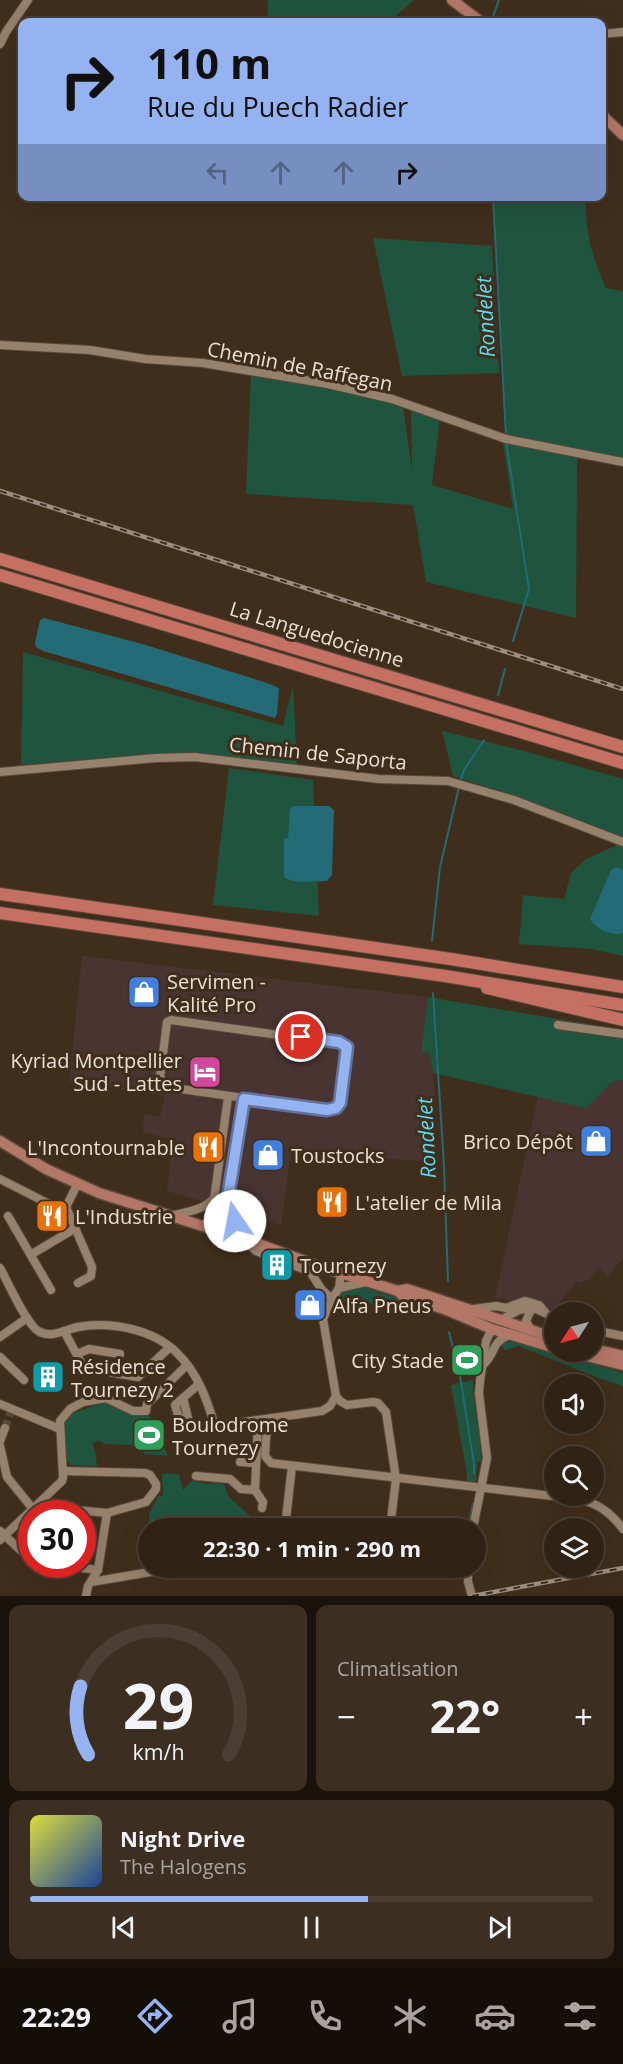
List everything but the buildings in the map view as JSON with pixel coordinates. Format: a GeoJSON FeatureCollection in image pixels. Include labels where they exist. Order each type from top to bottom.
{"type":"FeatureCollection","features":[{"type":"Feature","properties":{"kind":"highway","name":"La Languedocienne"},"geometry":{"type":"LineString","coordinates":[[0,559],[623,747]]}},
{"type":"Feature","properties":{"kind":"highway","name":"La Languedocienne"},"geometry":{"type":"LineString","coordinates":[[0,575],[623,763]]}},
{"type":"Feature","properties":{"kind":"highway"},"geometry":{"type":"LineString","coordinates":[[0,894],[623,987]]}},
{"type":"Feature","properties":{"kind":"highway"},"geometry":{"type":"LineString","coordinates":[[0,912],[445,976],[623,1005]]}},
{"type":"Feature","properties":{"kind":"highway"},"geometry":{"type":"LineString","coordinates":[[445,976],[506,994],[623,1020]]}},
{"type":"Feature","properties":{"kind":"highway"},"geometry":{"type":"LineString","coordinates":[[557,976],[623,983]]}},
{"type":"Feature","properties":{"kind":"main road"},"geometry":{"type":"LineString","coordinates":[[452,0],[476,18]]}},
{"type":"Feature","properties":{"kind":"main road"},"geometry":{"type":"LineString","coordinates":[[606,119],[623,135]]}},
{"type":"Feature","properties":{"kind":"main road"},"geometry":{"type":"LineString","coordinates":[[0,1140],[46,1169],[77,1185],[398,1291],[404,1297],[444,1309],[509,1335],[544,1344]]}},
{"type":"Feature","properties":{"kind":"main road"},"geometry":{"type":"LineString","coordinates":[[398,1291],[407,1289],[544,1334]]}},
{"type":"Feature","properties":{"kind":"main road"},"geometry":{"type":"LineString","coordinates":[[444,1309],[456,1311],[490,1324],[500,1320]]}},
{"type":"Feature","properties":{"kind":"main road"},"geometry":{"type":"LineString","coordinates":[[492,1329],[531,1330]]}},
{"type":"Feature","properties":{"kind":"main road"},"geometry":{"type":"LineString","coordinates":[[604,1351],[623,1356]]}},
{"type":"Feature","properties":{"kind":"main road"},"geometry":{"type":"LineString","coordinates":[[604,1360],[623,1365]]}},
{"type":"Feature","properties":{"kind":"street"},"geometry":{"type":"LineString","coordinates":[[0,44],[28,0]]}},
{"type":"Feature","properties":{"kind":"street"},"geometry":{"type":"LineString","coordinates":[[606,33],[623,32]]}},
{"type":"Feature","properties":{"kind":"street","name":"Chemin de Raffegan"},"geometry":{"type":"LineString","coordinates":[[0,345],[90,350],[203,363],[328,384],[392,399],[506,439],[623,462]]}},
{"type":"Feature","properties":{"kind":"street","name":"Chemin de Saporta"},"geometry":{"type":"LineString","coordinates":[[0,772],[156,758],[195,757],[379,779],[448,781],[514,800],[623,842]]}},
{"type":"Feature","properties":{"kind":"street"},"geometry":{"type":"LineString","coordinates":[[171,1020],[339,1042],[347,1047],[340,1103],[336,1108],[327,1110],[244,1099],[167,1087],[159,1077],[166,1022],[171,1020]]}},
{"type":"Feature","properties":{"kind":"street"},"geometry":{"type":"LineString","coordinates":[[558,1024],[623,1034]]}},
{"type":"Feature","properties":{"kind":"street"},"geometry":{"type":"LineString","coordinates":[[228,1097],[211,1222],[214,1230],[224,1224],[228,1212],[233,1162],[244,1099]]}},
{"type":"Feature","properties":{"kind":"street"},"geometry":{"type":"LineString","coordinates":[[0,1179],[55,1207],[66,1207]]}},
{"type":"Feature","properties":{"kind":"street"},"geometry":{"type":"LineString","coordinates":[[77,1185],[66,1207],[92,1267],[91,1276],[78,1283]]}},
{"type":"Feature","properties":{"kind":"street"},"geometry":{"type":"LineString","coordinates":[[172,1216],[199,1209],[210,1203],[216,1196]]}},
{"type":"Feature","properties":{"kind":"street"},"geometry":{"type":"LineString","coordinates":[[228,1212],[256,1243]]}},
{"type":"Feature","properties":{"kind":"street"},"geometry":{"type":"LineString","coordinates":[[8,1216],[51,1290]]}},
{"type":"Feature","properties":{"kind":"street"},"geometry":{"type":"LineString","coordinates":[[32,1254],[74,1228]]}},
{"type":"Feature","properties":{"kind":"street"},"geometry":{"type":"LineString","coordinates":[[244,1240],[256,1251],[311,1272]]}},
{"type":"Feature","properties":{"kind":"street"},"geometry":{"type":"LineString","coordinates":[[301,1260],[322,1290],[332,1299]]}},
{"type":"Feature","properties":{"kind":"street"},"geometry":{"type":"LineString","coordinates":[[0,1268],[27,1318],[35,1328],[44,1333],[50,1334],[95,1325],[120,1326],[144,1333],[170,1347],[187,1365],[205,1394],[215,1426],[258,1421],[273,1416],[283,1417],[322,1411],[330,1406],[336,1396]]}},
{"type":"Feature","properties":{"kind":"street"},"geometry":{"type":"LineString","coordinates":[[318,1283],[336,1272],[339,1288],[323,1319],[336,1396],[347,1405],[373,1402],[383,1407],[386,1412],[396,1479],[391,1518]]}},
{"type":"Feature","properties":{"kind":"street"},"geometry":{"type":"LineString","coordinates":[[339,1288],[368,1281]]}},
{"type":"Feature","properties":{"kind":"street"},"geometry":{"type":"LineString","coordinates":[[472,1310],[496,1306],[506,1308],[525,1301],[539,1305],[544,1312]]}},
{"type":"Feature","properties":{"kind":"street"},"geometry":{"type":"LineString","coordinates":[[500,1320],[519,1310],[534,1308],[544,1312]]}},
{"type":"Feature","properties":{"kind":"street"},"geometry":{"type":"LineString","coordinates":[[531,1330],[526,1321],[534,1308]]}},
{"type":"Feature","properties":{"kind":"street"},"geometry":{"type":"LineString","coordinates":[[0,1337],[27,1318]]}},
{"type":"Feature","properties":{"kind":"street"},"geometry":{"type":"LineString","coordinates":[[476,1518],[487,1458],[479,1394],[482,1359],[486,1341],[492,1329]]}},
{"type":"Feature","properties":{"kind":"street"},"geometry":{"type":"LineString","coordinates":[[64,1331],[84,1368],[138,1377],[170,1347]]}},
{"type":"Feature","properties":{"kind":"street"},"geometry":{"type":"LineString","coordinates":[[604,1332],[623,1336]]}},
{"type":"Feature","properties":{"kind":"street"},"geometry":{"type":"LineString","coordinates":[[483,1365],[487,1362],[498,1341],[509,1335]]}},
{"type":"Feature","properties":{"kind":"street"},"geometry":{"type":"LineString","coordinates":[[76,1354],[90,1349],[120,1354]]}},
{"type":"Feature","properties":{"kind":"street"},"geometry":{"type":"LineString","coordinates":[[0,1357],[24,1380]]}},
{"type":"Feature","properties":{"kind":"street"},"geometry":{"type":"LineString","coordinates":[[43,1500],[59,1485],[63,1477],[60,1421],[70,1408],[83,1402],[106,1398],[133,1411],[146,1411],[147,1404],[187,1365]]}},
{"type":"Feature","properties":{"kind":"street"},"geometry":{"type":"LineString","coordinates":[[183,1398],[199,1384]]}},
{"type":"Feature","properties":{"kind":"street"},"geometry":{"type":"LineString","coordinates":[[0,1404],[60,1429]]}},
{"type":"Feature","properties":{"kind":"street"},"geometry":{"type":"LineString","coordinates":[[283,1417],[270,1423],[268,1429],[265,1456],[271,1463],[584,1500],[609,1513],[623,1529]]}},
{"type":"Feature","properties":{"kind":"street"},"geometry":{"type":"LineString","coordinates":[[258,1421],[255,1490],[263,1502],[262,1508]]}},
{"type":"Feature","properties":{"kind":"street"},"geometry":{"type":"LineString","coordinates":[[4,1428],[0,1443],[7,1477],[25,1500]]}},
{"type":"Feature","properties":{"kind":"street"},"geometry":{"type":"LineString","coordinates":[[240,1462],[256,1463]]}},
{"type":"Feature","properties":{"kind":"street"},"geometry":{"type":"LineString","coordinates":[[286,1518],[292,1466]]}},
{"type":"Feature","properties":{"kind":"street"},"geometry":{"type":"LineString","coordinates":[[63,1471],[145,1473],[154,1478],[156,1489],[146,1502],[107,1513],[96,1512]]}},
{"type":"Feature","properties":{"kind":"street"},"geometry":{"type":"LineString","coordinates":[[196,1476],[230,1479],[241,1489],[255,1490]]}},
{"type":"Feature","properties":{"kind":"street"},"geometry":{"type":"LineString","coordinates":[[86,1596],[88,1586],[98,1570],[107,1513]]}},
{"type":"Feature","properties":{"kind":"street"},"geometry":{"type":"LineString","coordinates":[[18,1522],[2,1535],[18,1549]]}},
{"type":"Feature","properties":{"kind":"street"},"geometry":{"type":"LineString","coordinates":[[92,1582],[138,1574]]}},
{"type":"Feature","properties":{"kind":"street"},"geometry":{"type":"LineString","coordinates":[[468,1578],[472,1596]]}},
{"type":"Feature","properties":{"kind":"shaded area"},"geometry":{"type":"Polygon","coordinates":[[[82,956],[428,997],[421,1052],[430,1053],[438,1162],[291,1153],[281,1225],[167,1191],[173,1140],[143,1132],[144,1114],[160,1117],[165,1096],[69,1082],[82,956]]]}},
{"type":"Feature","properties":{"kind":"shaded area"},"geometry":{"type":"Polygon","coordinates":[[[623,1080],[623,1258],[608,1276],[599,1268],[589,1280],[580,1283],[577,1281],[560,1302],[544,1302],[544,1305],[538,1300],[526,1298],[516,1301],[495,1298],[538,1096],[586,1108],[612,1082],[623,1080]]]}},
{"type":"Feature","properties":{"kind":"green space"},"geometry":{"type":"Polygon","coordinates":[[[268,0],[414,0],[394,18],[267,18],[268,0]]]}},
{"type":"Feature","properties":{"kind":"green space"},"geometry":{"type":"Polygon","coordinates":[[[494,201],[586,201],[588,232],[601,277],[606,288],[623,291],[623,459],[507,435],[494,201]]]}},
{"type":"Feature","properties":{"kind":"green space"},"geometry":{"type":"Polygon","coordinates":[[[373,238],[492,246],[499,373],[402,376],[373,238]]]}},
{"type":"Feature","properties":{"kind":"green space"},"geometry":{"type":"Polygon","coordinates":[[[251,372],[318,382],[403,406],[412,471],[411,407],[440,417],[432,485],[513,509],[503,442],[577,456],[576,618],[426,582],[413,505],[246,494],[251,372]]]}},
{"type":"Feature","properties":{"kind":"green space"},"geometry":{"type":"Polygon","coordinates":[[[23,652],[283,726],[293,685],[297,765],[196,753],[158,753],[21,765],[23,652]]]}},
{"type":"Feature","properties":{"kind":"green space"},"geometry":{"type":"Polygon","coordinates":[[[442,731],[623,779],[623,837],[531,801],[453,776],[442,731]]]}},
{"type":"Feature","properties":{"kind":"green space"},"geometry":{"type":"Polygon","coordinates":[[[229,768],[313,780],[319,916],[213,905],[229,768]]]}},
{"type":"Feature","properties":{"kind":"green space"},"geometry":{"type":"Polygon","coordinates":[[[619,844],[623,846],[623,956],[592,949],[519,944],[523,895],[564,899],[571,873],[586,859],[619,844]]]}},
{"type":"Feature","properties":{"kind":"green space"},"geometry":{"type":"Polygon","coordinates":[[[428,997],[623,1030],[623,1080],[612,1082],[586,1108],[433,1073],[430,1053],[421,1052],[428,997]]]}},
{"type":"Feature","properties":{"kind":"green space"},"geometry":{"type":"Polygon","coordinates":[[[354,1287],[401,1299],[402,1302],[380,1308],[360,1300],[345,1302],[340,1296],[342,1292],[354,1287]]]}},
{"type":"Feature","properties":{"kind":"green space"},"geometry":{"type":"Polygon","coordinates":[[[514,1341],[544,1350],[544,1356],[519,1346],[505,1350],[501,1346],[514,1341]]]}},
{"type":"Feature","properties":{"kind":"green space"},"geometry":{"type":"Polygon","coordinates":[[[559,1362],[586,1362],[623,1373],[623,1386],[604,1380],[604,1374],[589,1374],[559,1362]]]}},
{"type":"Feature","properties":{"kind":"green space"},"geometry":{"type":"Polygon","coordinates":[[[473,1380],[481,1461],[477,1462],[476,1482],[467,1482],[451,1385],[473,1380]]]}},
{"type":"Feature","properties":{"kind":"green space"},"geometry":{"type":"Polygon","coordinates":[[[105,1402],[129,1414],[150,1416],[168,1456],[144,1454],[144,1448],[105,1444],[98,1440],[93,1446],[97,1466],[71,1465],[67,1461],[64,1423],[73,1413],[105,1402]]]}},
{"type":"Feature","properties":{"kind":"green space"},"geometry":{"type":"Polygon","coordinates":[[[162,1474],[179,1474],[183,1490],[192,1481],[224,1484],[228,1496],[252,1518],[149,1518],[158,1496],[163,1496],[162,1474]]]}},
{"type":"Feature","properties":{"kind":"water"},"geometry":{"type":"Polygon","coordinates":[[[44,618],[146,645],[267,683],[279,688],[277,714],[275,718],[43,651],[36,647],[35,643],[40,620],[44,618]]]}},
{"type":"Feature","properties":{"kind":"water"},"geometry":{"type":"Polygon","coordinates":[[[293,806],[329,806],[334,810],[332,875],[327,881],[299,882],[284,877],[284,839],[288,838],[290,810],[293,806]]]}},
{"type":"Feature","properties":{"kind":"water"},"geometry":{"type":"Polygon","coordinates":[[[616,867],[623,870],[623,933],[619,934],[600,929],[590,919],[611,870],[616,867]]]}},
{"type":"Feature","properties":{"kind":"waterway","name":"Rondelet"},"geometry":{"type":"LineString","coordinates":[[492,18],[499,0]]}},
{"type":"Feature","properties":{"kind":"waterway","name":"Rondelet"},"geometry":{"type":"LineString","coordinates":[[493,201],[506,435]]}},
{"type":"Feature","properties":{"kind":"waterway","name":"Rondelet"},"geometry":{"type":"LineString","coordinates":[[506,442],[529,589],[513,641]]}},
{"type":"Feature","properties":{"kind":"waterway"},"geometry":{"type":"LineString","coordinates":[[498,695],[505,669]]}},
{"type":"Feature","properties":{"kind":"waterway"},"geometry":{"type":"LineString","coordinates":[[461,779],[464,770],[484,740]]}},
{"type":"Feature","properties":{"kind":"waterway","name":"Rondelet"},"geometry":{"type":"LineString","coordinates":[[432,941],[440,867],[459,787]]}},
{"type":"Feature","properties":{"kind":"waterway","name":"Rondelet"},"geometry":{"type":"LineString","coordinates":[[433,993],[444,1166],[448,1281]]}},
{"type":"Feature","properties":{"kind":"waterway","name":"Rondelet"},"geometry":{"type":"LineString","coordinates":[[449,1332],[461,1382],[474,1474]]}},
{"type":"Feature","properties":{"kind":"waterway","name":"Rondelet"},"geometry":{"type":"LineString","coordinates":[[470,1518],[473,1504]]}},
{"type":"Feature","properties":{"kind":"tunnel"},"geometry":{"type":"LineString","coordinates":[[5,1428],[12,1409]]}},
{"type":"Feature","properties":{"kind":"railway"},"geometry":{"type":"LineString","coordinates":[[0,491],[623,689]]}},
{"type":"Feature","properties":{"kind":"railway"},"geometry":{"type":"LineString","coordinates":[[472,1596],[623,1568]]}},
{"type":"Feature","properties":{"kind":"place","name":"Servimen - Kalité Pro"},"geometry":{"type":"Point","coordinates":[144,992]}},
{"type":"Feature","properties":{"kind":"place","name":"Kyriad Montpellier Sud - Lattes"},"geometry":{"type":"Point","coordinates":[205,1072]}},
{"type":"Feature","properties":{"kind":"place","name":"Brico Dépôt"},"geometry":{"type":"Point","coordinates":[596,1141]}},
{"type":"Feature","properties":{"kind":"place","name":"L'Incontournable"},"geometry":{"type":"Point","coordinates":[208,1147]}},
{"type":"Feature","properties":{"kind":"place","name":"Toustocks"},"geometry":{"type":"Point","coordinates":[268,1155]}},
{"type":"Feature","properties":{"kind":"place","name":"L'atelier de Mila"},"geometry":{"type":"Point","coordinates":[332,1202]}},
{"type":"Feature","properties":{"kind":"place","name":"L'Industrie"},"geometry":{"type":"Point","coordinates":[52,1216]}},
{"type":"Feature","properties":{"kind":"place","name":"Tournezy"},"geometry":{"type":"Point","coordinates":[277,1265]}},
{"type":"Feature","properties":{"kind":"place","name":"Alfa Pneus"},"geometry":{"type":"Point","coordinates":[310,1305]}},
{"type":"Feature","properties":{"kind":"place","name":"City Stade"},"geometry":{"type":"Point","coordinates":[467,1360]}},
{"type":"Feature","properties":{"kind":"place","name":"Résidence Tournezy 2"},"geometry":{"type":"Point","coordinates":[48,1377]}},
{"type":"Feature","properties":{"kind":"place","name":"Boulodrome Tournezy"},"geometry":{"type":"Point","coordinates":[149,1435]}},
{"type":"Feature","properties":{"kind":"route"},"geometry":{"type":"LineString","coordinates":[[235,1221],[228,1212],[228,1197],[244,1099],[327,1110],[336,1108],[340,1103],[347,1047],[339,1042],[301,1037]]}}]}
